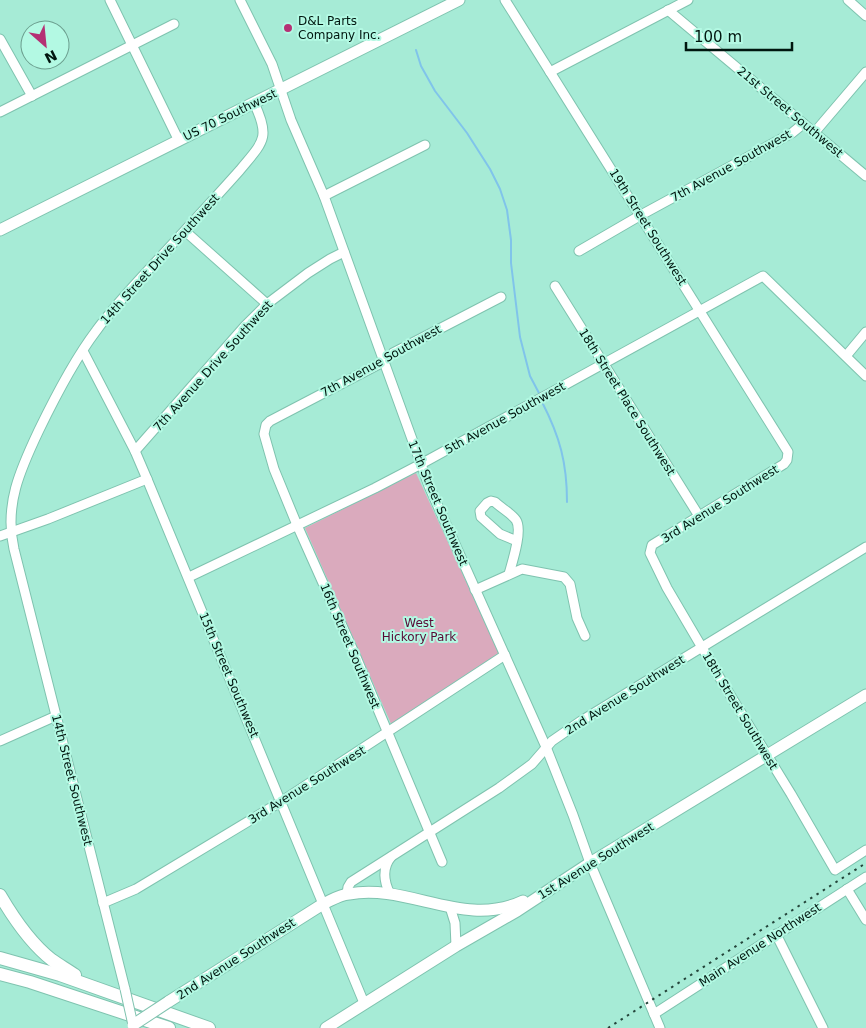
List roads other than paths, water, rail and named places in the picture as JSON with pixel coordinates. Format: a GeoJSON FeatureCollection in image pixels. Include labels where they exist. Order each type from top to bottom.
{"type":"FeatureCollection","features":[{"type":"Feature","properties":{"kind":"highway"},"geometry":{"type":"LineString","coordinates":[[0,895],[19,925],[34,943],[51,959],[92,986]]}},
{"type":"Feature","properties":{"kind":"highway"},"geometry":{"type":"LineString","coordinates":[[0,958],[92,986],[209,1028]]}},
{"type":"Feature","properties":{"kind":"highway"},"geometry":{"type":"LineString","coordinates":[[0,974],[30,982],[168,1028]]}},
{"type":"Feature","properties":{"kind":"highway"},"geometry":{"type":"LineString","coordinates":[[0,979],[30,982]]}},
{"type":"Feature","properties":{"kind":"main road","name":"US 70 Southwest"},"geometry":{"type":"LineString","coordinates":[[0,230],[459,0]]}},
{"type":"Feature","properties":{"kind":"main road","name":"1st Avenue Southwest"},"geometry":{"type":"LineString","coordinates":[[326,1028],[456,946],[517,911],[590,863],[866,695]]}},
{"type":"Feature","properties":{"kind":"main road","name":"2nd Avenue Southwest"},"geometry":{"type":"LineString","coordinates":[[132,1027],[168,1002],[323,904],[347,894],[376,892],[450,908],[493,910],[520,902],[550,888]]}},
{"type":"Feature","properties":{"kind":"street"},"geometry":{"type":"LineString","coordinates":[[110,0],[179,140]]}},
{"type":"Feature","properties":{"kind":"street","name":"17th Street Southwest"},"geometry":{"type":"LineString","coordinates":[[240,0],[272,64],[291,120],[324,196],[421,464],[475,590],[546,747],[590,863],[660,1028]]}},
{"type":"Feature","properties":{"kind":"street","name":"19th Street Southwest"},"geometry":{"type":"LineString","coordinates":[[505,0],[641,214],[788,452],[788,455]]}},
{"type":"Feature","properties":{"kind":"street"},"geometry":{"type":"LineString","coordinates":[[550,72],[688,0]]}},
{"type":"Feature","properties":{"kind":"street"},"geometry":{"type":"LineString","coordinates":[[848,0],[866,16]]}},
{"type":"Feature","properties":{"kind":"street","name":"21st Street Southwest"},"geometry":{"type":"LineString","coordinates":[[668,10],[866,176]]}},
{"type":"Feature","properties":{"kind":"street"},"geometry":{"type":"LineString","coordinates":[[0,112],[174,24]]}},
{"type":"Feature","properties":{"kind":"street"},"geometry":{"type":"LineString","coordinates":[[0,39],[32,96]]}},
{"type":"Feature","properties":{"kind":"street"},"geometry":{"type":"LineString","coordinates":[[814,133],[866,72]]}},
{"type":"Feature","properties":{"kind":"street","name":"14th Street Drive Southwest"},"geometry":{"type":"LineString","coordinates":[[10,531],[11,506],[23,464],[61,388],[95,332],[116,306],[260,146],[264,134],[263,125],[254,103]]}},
{"type":"Feature","properties":{"kind":"street","name":"7th Avenue Southwest"},"geometry":{"type":"LineString","coordinates":[[579,251],[641,214],[784,138],[804,124]]}},
{"type":"Feature","properties":{"kind":"street"},"geometry":{"type":"LineString","coordinates":[[324,196],[425,145]]}},
{"type":"Feature","properties":{"kind":"street"},"geometry":{"type":"LineString","coordinates":[[185,231],[267,304]]}},
{"type":"Feature","properties":{"kind":"street","name":"7th Avenue Drive Southwest"},"geometry":{"type":"LineString","coordinates":[[135,451],[245,326],[267,304],[308,273],[344,252]]}},
{"type":"Feature","properties":{"kind":"street","name":"5th Avenue Southwest"},"geometry":{"type":"LineString","coordinates":[[189,577],[421,464],[763,276],[846,356]]}},
{"type":"Feature","properties":{"kind":"street","name":"18th Street Place Southwest"},"geometry":{"type":"LineString","coordinates":[[556,286],[699,516]]}},
{"type":"Feature","properties":{"kind":"street","name":"7th Avenue Southwest"},"geometry":{"type":"LineString","coordinates":[[264,429],[270,420],[383,362],[393,353],[501,297]]}},
{"type":"Feature","properties":{"kind":"street"},"geometry":{"type":"LineString","coordinates":[[866,332],[846,356],[866,376]]}},
{"type":"Feature","properties":{"kind":"street","name":"15th Street Southwest"},"geometry":{"type":"LineString","coordinates":[[83,351],[135,451],[189,577],[364,1003]]}},
{"type":"Feature","properties":{"kind":"street","name":"16th Street Southwest"},"geometry":{"type":"LineString","coordinates":[[264,429],[270,455],[297,525],[356,657],[442,862]]}},
{"type":"Feature","properties":{"kind":"street","name":"3rd Avenue Southwest"},"geometry":{"type":"LineString","coordinates":[[650,550],[652,546],[784,464],[788,455]]}},
{"type":"Feature","properties":{"kind":"street"},"geometry":{"type":"LineString","coordinates":[[0,536],[147,479]]}},
{"type":"Feature","properties":{"kind":"street"},"geometry":{"type":"LineString","coordinates":[[509,574],[517,541],[519,530],[516,520],[495,502],[487,503],[480,511],[481,517],[500,534],[517,541]]}},
{"type":"Feature","properties":{"kind":"street","name":"14th Street Southwest"},"geometry":{"type":"LineString","coordinates":[[10,531],[125,989],[132,1027]]}},
{"type":"Feature","properties":{"kind":"street","name":"2nd Avenue Southwest"},"geometry":{"type":"LineString","coordinates":[[347,894],[351,882],[499,788],[532,764],[546,747],[581,721],[866,547]]}},
{"type":"Feature","properties":{"kind":"street","name":"18th Street Southwest"},"geometry":{"type":"LineString","coordinates":[[650,550],[650,557],[836,870],[866,850]]}},
{"type":"Feature","properties":{"kind":"street"},"geometry":{"type":"LineString","coordinates":[[475,590],[522,569],[564,577],[572,589],[577,618],[585,636]]}},
{"type":"Feature","properties":{"kind":"street","name":"3rd Avenue Southwest"},"geometry":{"type":"LineString","coordinates":[[103,904],[136,889],[282,802],[505,655]]}},
{"type":"Feature","properties":{"kind":"street"},"geometry":{"type":"LineString","coordinates":[[0,741],[56,716]]}},
{"type":"Feature","properties":{"kind":"street"},"geometry":{"type":"LineString","coordinates":[[390,894],[387,888],[385,871],[387,863],[393,854]]}},
{"type":"Feature","properties":{"kind":"street","name":"Main Avenue Northwest"},"geometry":{"type":"LineString","coordinates":[[654,1014],[866,877]]}},
{"type":"Feature","properties":{"kind":"street"},"geometry":{"type":"LineString","coordinates":[[847,889],[866,920]]}},
{"type":"Feature","properties":{"kind":"street"},"geometry":{"type":"LineString","coordinates":[[450,908],[455,923],[456,946]]}},
{"type":"Feature","properties":{"kind":"street"},"geometry":{"type":"LineString","coordinates":[[776,934],[823,1028]]}},
{"type":"Feature","properties":{"kind":"waterway"},"geometry":{"type":"LineString","coordinates":[[416,50],[421,66],[435,91],[467,133],[490,169],[500,189],[507,210],[520,337],[530,376],[540,395]]}},
{"type":"Feature","properties":{"kind":"waterway"},"geometry":{"type":"LineString","coordinates":[[542,402],[554,427],[561,450],[566,475],[567,502]]}},
{"type":"Feature","properties":{"kind":"railway"},"geometry":{"type":"LineString","coordinates":[[608,1028],[866,863]]}},
{"type":"Feature","properties":{"kind":"place","name":"D&L Parts Company Inc."},"geometry":{"type":"Point","coordinates":[288,28]}},
{"type":"Feature","properties":{"kind":"park label","name":"West Hickory Park"},"geometry":{"type":"Point","coordinates":[419,630]}}]}
